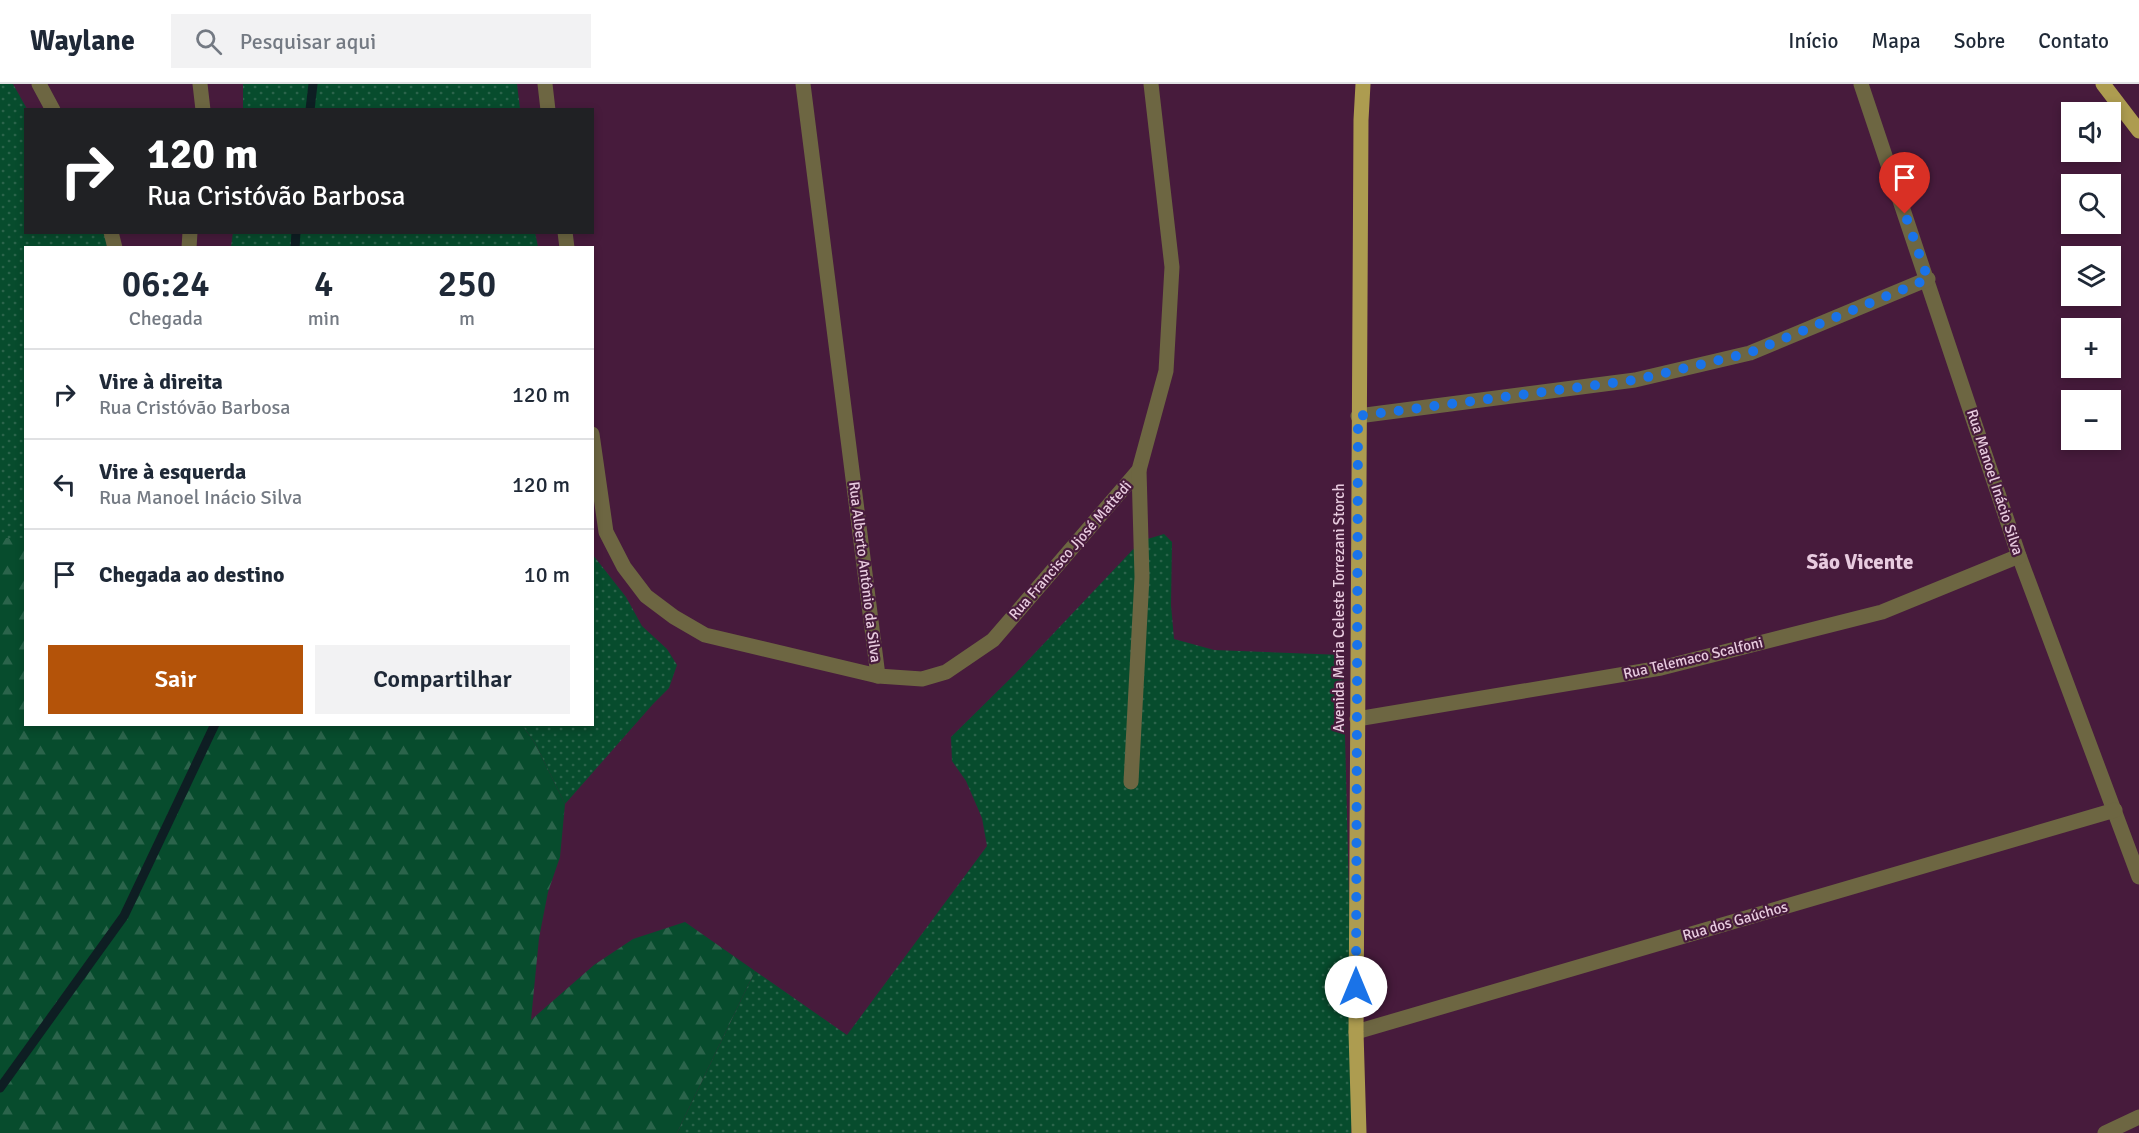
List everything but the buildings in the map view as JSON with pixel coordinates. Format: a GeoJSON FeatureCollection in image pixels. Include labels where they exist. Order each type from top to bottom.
{"type":"FeatureCollection","features":[{"type":"Feature","properties":{"kind":"main road","name":"Avenida Maria Celeste Torrezani Storch"},"geometry":{"type":"LineString","coordinates":[[1359,1133],[1356,1032],[1358,416],[1360,120],[1363,84]]}},
{"type":"Feature","properties":{"kind":"main road"},"geometry":{"type":"LineString","coordinates":[[2103,84],[2139,131]]}},
{"type":"Feature","properties":{"kind":"street"},"geometry":{"type":"LineString","coordinates":[[39,84],[52,108]]}},
{"type":"Feature","properties":{"kind":"street"},"geometry":{"type":"LineString","coordinates":[[200,84],[203,108]]}},
{"type":"Feature","properties":{"kind":"street"},"geometry":{"type":"LineString","coordinates":[[545,84],[548,108]]}},
{"type":"Feature","properties":{"kind":"street","name":"Rua Alberto Antônio da Silva"},"geometry":{"type":"LineString","coordinates":[[594,448],[606,532],[624,567],[646,596],[674,617],[705,635],[878,676],[803,84]]}},
{"type":"Feature","properties":{"kind":"street","name":"Rua Francisco Jjosé Mattedi"},"geometry":{"type":"LineString","coordinates":[[878,676],[922,679],[946,672],[993,640],[1139,470],[1166,371],[1172,267],[1151,84]]}},
{"type":"Feature","properties":{"kind":"street","name":"Rua Manoel Inácio Silva"},"geometry":{"type":"LineString","coordinates":[[1861,84],[2019,556],[2139,877]]}},
{"type":"Feature","properties":{"kind":"street"},"geometry":{"type":"LineString","coordinates":[[1358,416],[1635,380],[1749,353],[1928,279]]}},
{"type":"Feature","properties":{"kind":"street"},"geometry":{"type":"LineString","coordinates":[[1131,782],[1142,577],[1139,470]]}},
{"type":"Feature","properties":{"kind":"street","name":"Rua Telemaco Scalfoni"},"geometry":{"type":"LineString","coordinates":[[1357,719],[1673,665],[1882,612],[2019,556]]}},
{"type":"Feature","properties":{"kind":"street","name":"Rua dos Gaúchos"},"geometry":{"type":"LineString","coordinates":[[1356,1032],[2115,810]]}},
{"type":"Feature","properties":{"kind":"street"},"geometry":{"type":"LineString","coordinates":[[2105,1133],[2139,1117]]}},
{"type":"Feature","properties":{"kind":"green space"},"geometry":{"type":"Polygon","coordinates":[[[0,84],[13,84],[26,108],[24,108],[24,234],[104,234],[107,246],[24,246],[24,538],[0,539],[0,84]]]}},
{"type":"Feature","properties":{"kind":"green space"},"geometry":{"type":"Polygon","coordinates":[[[243,84],[517,84],[520,108],[243,108],[243,84]]]}},
{"type":"Feature","properties":{"kind":"green space"},"geometry":{"type":"Polygon","coordinates":[[[233,234],[535,234],[538,246],[231,246],[233,234]]]}},
{"type":"Feature","properties":{"kind":"green space"},"geometry":{"type":"Polygon","coordinates":[[[1164,534],[1172,542],[1171,605],[1174,639],[1214,650],[1343,655],[1354,1096],[1351,1133],[677,1133],[755,971],[847,1035],[987,846],[982,818],[966,781],[952,761],[951,737],[1015,674],[1141,541],[1164,534]]]}},
{"type":"Feature","properties":{"kind":"green space"},"geometry":{"type":"Polygon","coordinates":[[[0,538],[24,538],[24,726],[523,726],[535,743],[565,804],[560,857],[548,892],[539,938],[531,1020],[594,965],[633,939],[685,922],[755,971],[677,1133],[0,1133],[0,538]]]}},
{"type":"Feature","properties":{"kind":"green space"},"geometry":{"type":"Polygon","coordinates":[[[594,556],[626,597],[642,626],[667,649],[677,665],[669,688],[565,804],[535,743],[523,726],[594,726],[594,556]]]}},
{"type":"Feature","properties":{"kind":"waterway"},"geometry":{"type":"LineString","coordinates":[[310,108],[313,84]]}},
{"type":"Feature","properties":{"kind":"waterway"},"geometry":{"type":"LineString","coordinates":[[295,246],[296,234]]}},
{"type":"Feature","properties":{"kind":"waterway"},"geometry":{"type":"LineString","coordinates":[[0,1088],[124,916],[214,726]]}},
{"type":"Feature","properties":{"kind":"district","name":"São Vicente"},"geometry":{"type":"Point","coordinates":[1860,562]}},
{"type":"Feature","properties":{"kind":"route"},"geometry":{"type":"LineString","coordinates":[[1356,987],[1358,416],[1635,380],[1749,353],[1928,279],[1905,214]]}}]}
